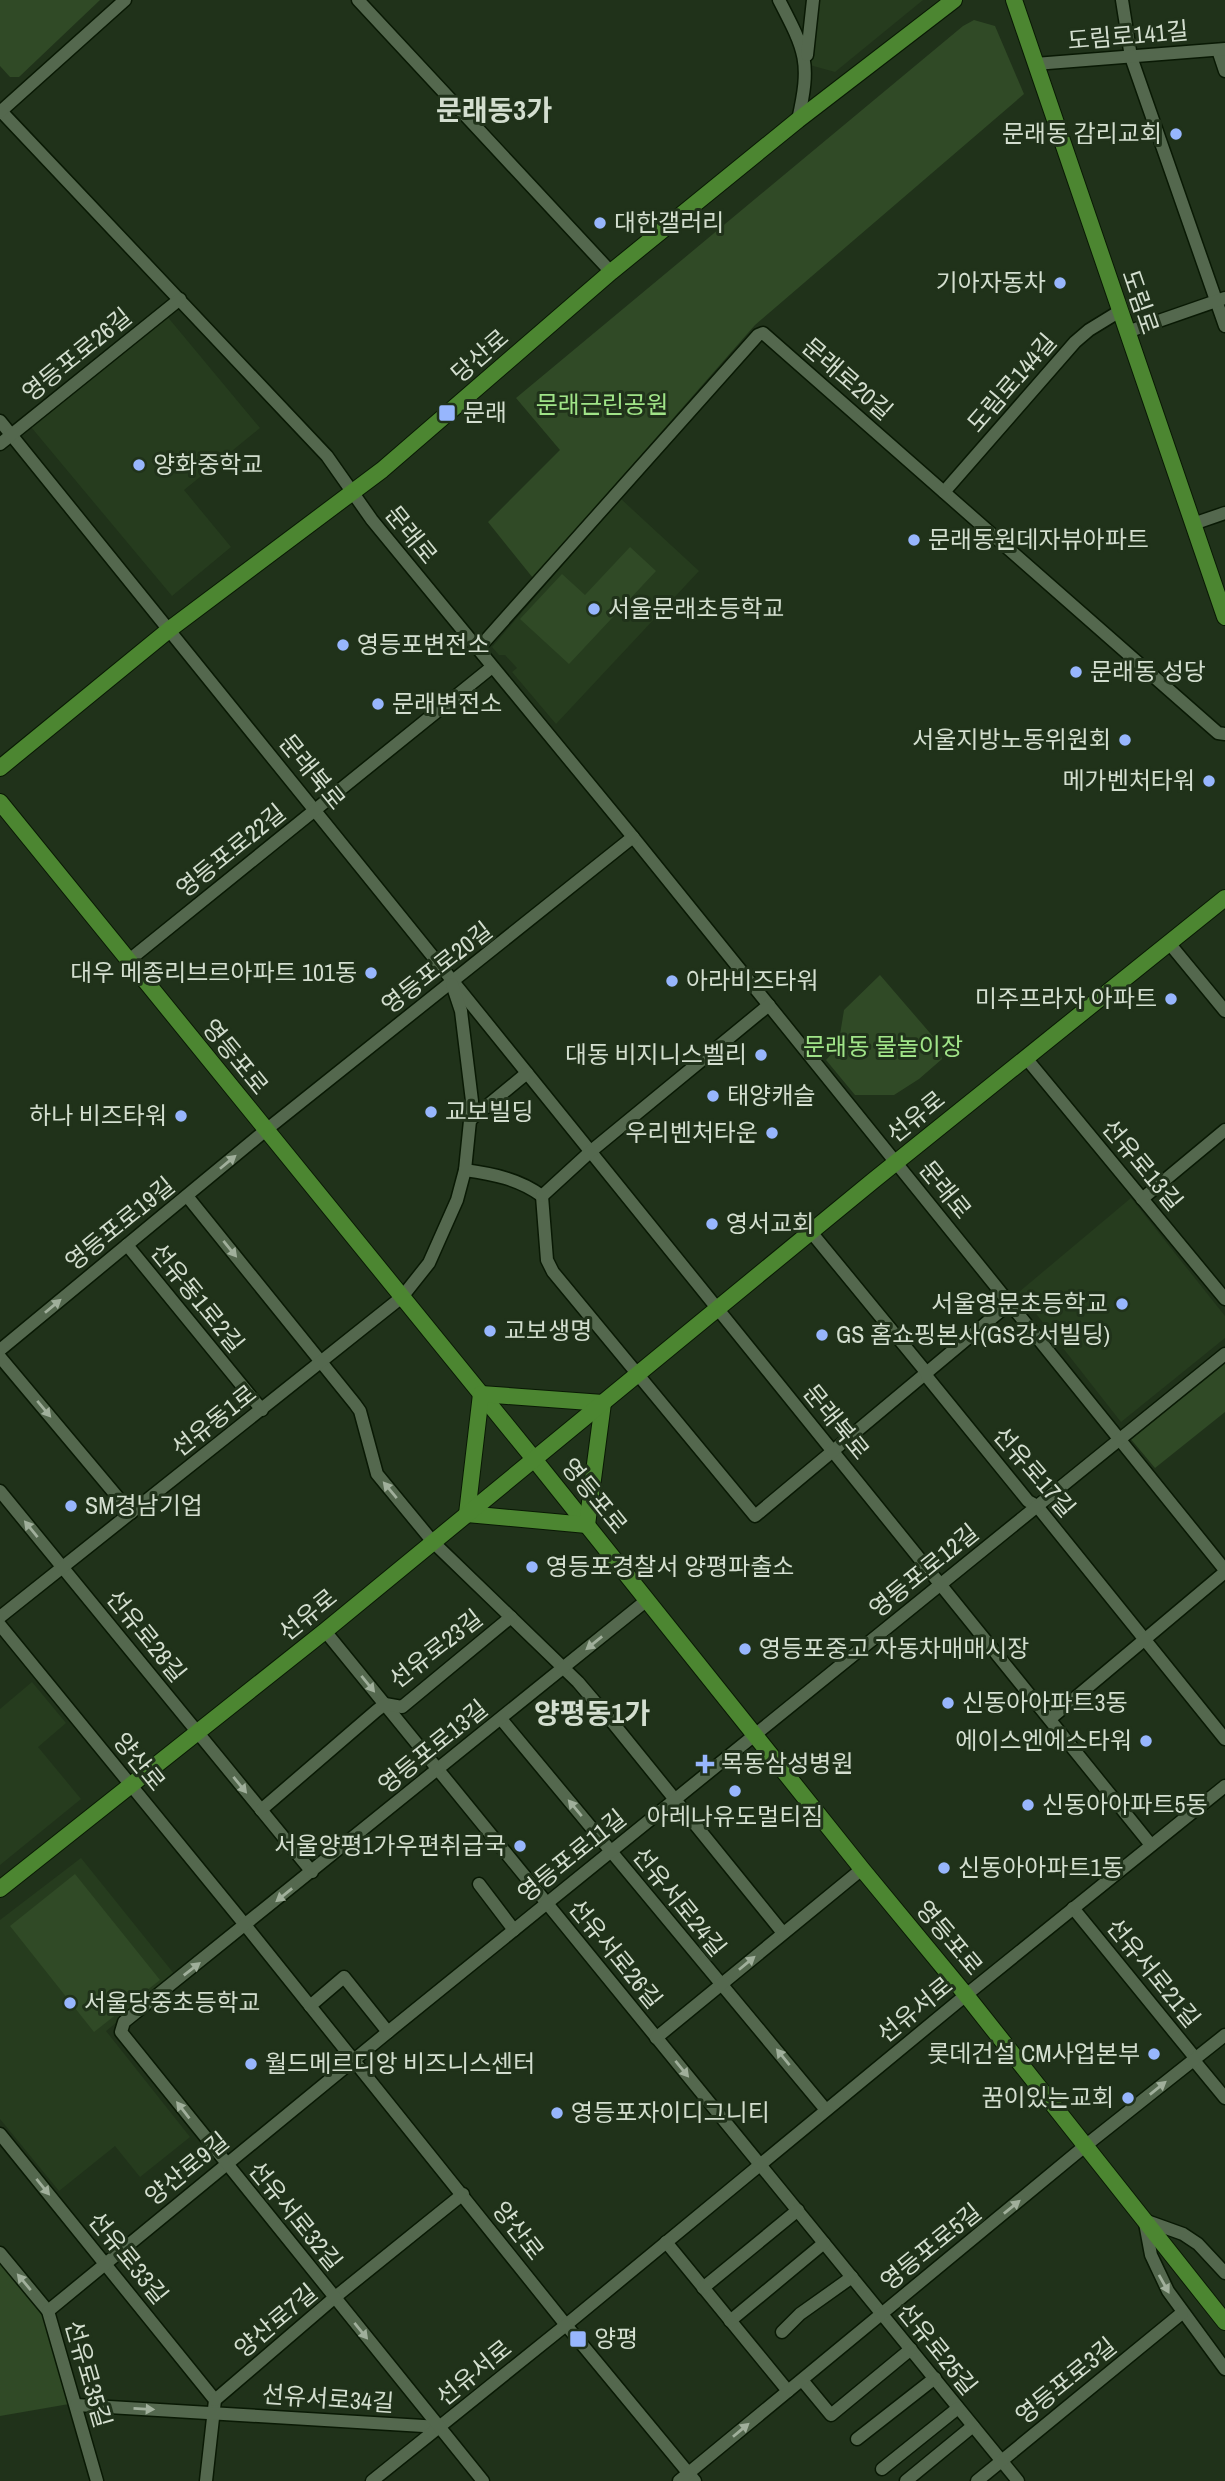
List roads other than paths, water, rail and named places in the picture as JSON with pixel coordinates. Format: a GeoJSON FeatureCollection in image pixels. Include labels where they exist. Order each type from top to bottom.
{"type":"FeatureCollection","features":[{"type":"Feature","properties":{"kind":"main road","name":"당산로"},"geometry":{"type":"LineString","coordinates":[[0,768],[170,629],[353,494],[611,272],[799,120],[954,0]]}},
{"type":"Feature","properties":{"kind":"main road","name":"도림로"},"geometry":{"type":"LineString","coordinates":[[1014,0],[1225,617]]}},
{"type":"Feature","properties":{"kind":"main road","name":"영등포로"},"geometry":{"type":"LineString","coordinates":[[0,802],[966,1995],[1225,2322]]}},
{"type":"Feature","properties":{"kind":"main road","name":"선유로"},"geometry":{"type":"LineString","coordinates":[[1,1887],[325,1631],[896,1162],[1225,898]]}},
{"type":"Feature","properties":{"kind":"main road"},"geometry":{"type":"LineString","coordinates":[[481,1394],[603,1403],[587,1525],[467,1514],[481,1394]]}},
{"type":"Feature","properties":{"kind":"street"},"geometry":{"type":"LineString","coordinates":[[0,111],[125,0]]}},
{"type":"Feature","properties":{"kind":"street"},"geometry":{"type":"LineString","coordinates":[[358,0],[611,272]]}},
{"type":"Feature","properties":{"kind":"street"},"geometry":{"type":"LineString","coordinates":[[779,0],[799,38],[806,64]]}},
{"type":"Feature","properties":{"kind":"street"},"geometry":{"type":"LineString","coordinates":[[799,120],[805,91],[813,0]]}},
{"type":"Feature","properties":{"kind":"street"},"geometry":{"type":"LineString","coordinates":[[1122,0],[1131,57],[1221,300],[1225,326]]}},
{"type":"Feature","properties":{"kind":"street"},"geometry":{"type":"LineString","coordinates":[[1221,49],[1225,71]]}},
{"type":"Feature","properties":{"kind":"street","name":"도림로141길"},"geometry":{"type":"LineString","coordinates":[[1035,64],[1221,49]]}},
{"type":"Feature","properties":{"kind":"street","name":"문래로"},"geometry":{"type":"LineString","coordinates":[[0,111],[327,456],[353,494],[492,667],[633,837],[1225,1571],[1145,1638]]}},
{"type":"Feature","properties":{"kind":"street","name":"영등포로26길"},"geometry":{"type":"LineString","coordinates":[[0,444],[180,299]]}},
{"type":"Feature","properties":{"kind":"street"},"geometry":{"type":"LineString","coordinates":[[1127,332],[1221,300]]}},
{"type":"Feature","properties":{"kind":"street","name":"도림로144길"},"geometry":{"type":"LineString","coordinates":[[944,492],[1075,342],[1119,311]]}},
{"type":"Feature","properties":{"kind":"street","name":"문래로20길"},"geometry":{"type":"LineString","coordinates":[[478,649],[762,333],[1217,733],[1225,734]]}},
{"type":"Feature","properties":{"kind":"street","name":"문래북로"},"geometry":{"type":"LineString","coordinates":[[0,421],[1152,1845]]}},
{"type":"Feature","properties":{"kind":"street"},"geometry":{"type":"LineString","coordinates":[[1193,524],[1225,513]]}},
{"type":"Feature","properties":{"kind":"street","name":"영등포로22길"},"geometry":{"type":"LineString","coordinates":[[128,961],[492,667]]}},
{"type":"Feature","properties":{"kind":"street","name":"영등포로20길"},"geometry":{"type":"LineString","coordinates":[[266,1130],[633,837]]}},
{"type":"Feature","properties":{"kind":"street"},"geometry":{"type":"LineString","coordinates":[[1169,943],[1225,1012]]}},
{"type":"Feature","properties":{"kind":"street","name":"선유동1로"},"geometry":{"type":"LineString","coordinates":[[0,1617],[402,1297],[429,1263],[457,1200],[465,1170],[472,1101],[461,1011],[452,986],[453,980]]}},
{"type":"Feature","properties":{"kind":"street"},"geometry":{"type":"LineString","coordinates":[[542,1196],[590,1152],[769,1005]]}},
{"type":"Feature","properties":{"kind":"street","name":"선유로13길"},"geometry":{"type":"LineString","coordinates":[[1026,1058],[1225,1299]]}},
{"type":"Feature","properties":{"kind":"street"},"geometry":{"type":"LineString","coordinates":[[470,1120],[527,1073]]}},
{"type":"Feature","properties":{"kind":"street","name":"영등포로19길"},"geometry":{"type":"LineString","coordinates":[[0,1350],[266,1130]]}},
{"type":"Feature","properties":{"kind":"street"},"geometry":{"type":"LineString","coordinates":[[1142,1199],[1225,1130]]}},
{"type":"Feature","properties":{"kind":"street"},"geometry":{"type":"LineString","coordinates":[[465,1170],[496,1174],[531,1188],[542,1196],[547,1260],[553,1272],[755,1516],[1010,1303]]}},
{"type":"Feature","properties":{"kind":"street"},"geometry":{"type":"LineString","coordinates":[[187,1196],[321,1361]]}},
{"type":"Feature","properties":{"kind":"street","name":"선유로17길"},"geometry":{"type":"LineString","coordinates":[[811,1232],[1225,1739]]}},
{"type":"Feature","properties":{"kind":"street","name":"선유동1로2길"},"geometry":{"type":"LineString","coordinates":[[127,1245],[262,1410]]}},
{"type":"Feature","properties":{"kind":"street","name":"영등포로12길"},"geometry":{"type":"LineString","coordinates":[[755,1735],[1225,1354]]}},
{"type":"Feature","properties":{"kind":"street"},"geometry":{"type":"LineString","coordinates":[[0,1357],[131,1513]]}},
{"type":"Feature","properties":{"kind":"street","name":"선유로23길"},"geometry":{"type":"LineString","coordinates":[[321,1361],[360,1411],[377,1474],[433,1542],[563,1668],[613,1723],[783,1933]]}},
{"type":"Feature","properties":{"kind":"street"},"geometry":{"type":"LineString","coordinates":[[0,1491],[63,1567]]}},
{"type":"Feature","properties":{"kind":"street","name":"선유로28길"},"geometry":{"type":"LineString","coordinates":[[63,1567],[312,1872]]}},
{"type":"Feature","properties":{"kind":"street","name":"영등포로13길"},"geometry":{"type":"LineString","coordinates":[[246,1926],[647,1600]]}},
{"type":"Feature","properties":{"kind":"street","name":"선유로23길"},"geometry":{"type":"LineString","coordinates":[[385,1704],[402,1707],[511,1618]]}},
{"type":"Feature","properties":{"kind":"street","name":"양산로"},"geometry":{"type":"LineString","coordinates":[[0,1625],[463,2194],[688,2478]]}},
{"type":"Feature","properties":{"kind":"street"},"geometry":{"type":"LineString","coordinates":[[325,1631],[438,1770]]}},
{"type":"Feature","properties":{"kind":"street"},"geometry":{"type":"LineString","coordinates":[[1050,1719],[1145,1638]]}},
{"type":"Feature","properties":{"kind":"street"},"geometry":{"type":"LineString","coordinates":[[261,1810],[385,1704]]}},
{"type":"Feature","properties":{"kind":"street","name":"선유서로24길"},"geometry":{"type":"LineString","coordinates":[[500,1719],[826,2110]]}},
{"type":"Feature","properties":{"kind":"street","name":"영등포로11길"},"geometry":{"type":"LineString","coordinates":[[354,2060],[755,1735]]}},
{"type":"Feature","properties":{"kind":"street","name":"선유서로26길"},"geometry":{"type":"LineString","coordinates":[[438,1770],[760,2164]]}},
{"type":"Feature","properties":{"kind":"street","name":"선유서로"},"geometry":{"type":"LineString","coordinates":[[372,2481],[1225,1786]]}},
{"type":"Feature","properties":{"kind":"street"},"geometry":{"type":"LineString","coordinates":[[656,2038],[862,1869]]}},
{"type":"Feature","properties":{"kind":"street","name":"영등포로11길"},"geometry":{"type":"LineString","coordinates":[[479,1884],[514,1930]]}},
{"type":"Feature","properties":{"kind":"street","name":"선유서로21길"},"geometry":{"type":"LineString","coordinates":[[1073,1909],[1225,2098]]}},
{"type":"Feature","properties":{"kind":"street","name":"선유서로32길"},"geometry":{"type":"LineString","coordinates":[[246,1926],[124,2022],[121,2032],[479,2477]]}},
{"type":"Feature","properties":{"kind":"street"},"geometry":{"type":"LineString","coordinates":[[310,2006],[344,1977],[388,2032]]}},
{"type":"Feature","properties":{"kind":"street","name":"영등포로5길"},"geometry":{"type":"LineString","coordinates":[[688,2478],[882,2314],[1225,2035]]}},
{"type":"Feature","properties":{"kind":"street","name":"양산로9길"},"geometry":{"type":"LineString","coordinates":[[48,2311],[354,2060]]}},
{"type":"Feature","properties":{"kind":"street","name":"선유로33길"},"geometry":{"type":"LineString","coordinates":[[0,2134],[106,2264],[214,2407]]}},
{"type":"Feature","properties":{"kind":"street","name":"선유로25길"},"geometry":{"type":"LineString","coordinates":[[760,2164],[1018,2481]]}},
{"type":"Feature","properties":{"kind":"street","name":"양산로7길"},"geometry":{"type":"LineString","coordinates":[[214,2407],[334,2298],[463,2194]]}},
{"type":"Feature","properties":{"kind":"street"},"geometry":{"type":"LineString","coordinates":[[703,2287],[798,2210]]}},
{"type":"Feature","properties":{"kind":"street"},"geometry":{"type":"LineString","coordinates":[[1144,2220],[1191,2239],[1225,2273]]}},
{"type":"Feature","properties":{"kind":"street"},"geometry":{"type":"LineString","coordinates":[[1144,2220],[1151,2255],[1158,2273],[1182,2313],[1225,2368]]}},
{"type":"Feature","properties":{"kind":"street"},"geometry":{"type":"LineString","coordinates":[[666,2242],[788,2392]]}},
{"type":"Feature","properties":{"kind":"street"},"geometry":{"type":"LineString","coordinates":[[730,2320],[824,2243]]}},
{"type":"Feature","properties":{"kind":"street","name":"선유로35길"},"geometry":{"type":"LineString","coordinates":[[0,2253],[48,2311],[97,2481]]}},
{"type":"Feature","properties":{"kind":"street"},"geometry":{"type":"LineString","coordinates":[[782,2332],[800,2314],[852,2277]]}},
{"type":"Feature","properties":{"kind":"street","name":"영등포로3길"},"geometry":{"type":"LineString","coordinates":[[977,2481],[1182,2313]]}},
{"type":"Feature","properties":{"kind":"street"},"geometry":{"type":"LineString","coordinates":[[802,2380],[831,2415],[911,2349]]}},
{"type":"Feature","properties":{"kind":"street"},"geometry":{"type":"LineString","coordinates":[[857,2439],[934,2378]]}},
{"type":"Feature","properties":{"kind":"street","name":"선유서로34길"},"geometry":{"type":"LineString","coordinates":[[76,2404],[214,2407],[440,2427]]}},
{"type":"Feature","properties":{"kind":"street"},"geometry":{"type":"LineString","coordinates":[[206,2481],[214,2407]]}},
{"type":"Feature","properties":{"kind":"street"},"geometry":{"type":"LineString","coordinates":[[883,2469],[958,2408]]}},
{"type":"Feature","properties":{"kind":"street"},"geometry":{"type":"LineString","coordinates":[[906,2481],[973,2426]]}},
{"type":"Feature","properties":{"kind":"street"},"geometry":{"type":"LineString","coordinates":[[465,2481],[479,2477]]}},
{"type":"Feature","properties":{"kind":"place","name":"문래동 감리교회"},"geometry":{"type":"Point","coordinates":[1176,134]}},
{"type":"Feature","properties":{"kind":"place","name":"대한갤러리"},"geometry":{"type":"Point","coordinates":[600,223]}},
{"type":"Feature","properties":{"kind":"place","name":"기아자동차"},"geometry":{"type":"Point","coordinates":[1060,283]}},
{"type":"Feature","properties":{"kind":"place","name":"문래"},"geometry":{"type":"Point","coordinates":[447,413]}},
{"type":"Feature","properties":{"kind":"place","name":"양화중학교"},"geometry":{"type":"Point","coordinates":[139,465]}},
{"type":"Feature","properties":{"kind":"place","name":"문래동원데자뷰아파트"},"geometry":{"type":"Point","coordinates":[914,540]}},
{"type":"Feature","properties":{"kind":"place","name":"서울문래초등학교"},"geometry":{"type":"Point","coordinates":[594,609]}},
{"type":"Feature","properties":{"kind":"place","name":"영등포변전소"},"geometry":{"type":"Point","coordinates":[343,645]}},
{"type":"Feature","properties":{"kind":"place","name":"문래동 성당"},"geometry":{"type":"Point","coordinates":[1076,672]}},
{"type":"Feature","properties":{"kind":"place","name":"문래변전소"},"geometry":{"type":"Point","coordinates":[378,704]}},
{"type":"Feature","properties":{"kind":"place","name":"서울지방노동위원회"},"geometry":{"type":"Point","coordinates":[1125,740]}},
{"type":"Feature","properties":{"kind":"place","name":"메가벤처타워"},"geometry":{"type":"Point","coordinates":[1209,781]}},
{"type":"Feature","properties":{"kind":"place","name":"대우 메종리브르아파트 101동"},"geometry":{"type":"Point","coordinates":[371,973]}},
{"type":"Feature","properties":{"kind":"place","name":"아라비즈타워"},"geometry":{"type":"Point","coordinates":[672,981]}},
{"type":"Feature","properties":{"kind":"place","name":"미주프라자 아파트"},"geometry":{"type":"Point","coordinates":[1171,999]}},
{"type":"Feature","properties":{"kind":"place","name":"대동 비지니스벨리"},"geometry":{"type":"Point","coordinates":[761,1055]}},
{"type":"Feature","properties":{"kind":"place","name":"태양캐슬"},"geometry":{"type":"Point","coordinates":[713,1096]}},
{"type":"Feature","properties":{"kind":"place","name":"교보빌딩"},"geometry":{"type":"Point","coordinates":[431,1112]}},
{"type":"Feature","properties":{"kind":"place","name":"하나 비즈타워"},"geometry":{"type":"Point","coordinates":[181,1116]}},
{"type":"Feature","properties":{"kind":"place","name":"우리벤처타운"},"geometry":{"type":"Point","coordinates":[772,1133]}},
{"type":"Feature","properties":{"kind":"place","name":"영서교회"},"geometry":{"type":"Point","coordinates":[712,1224]}},
{"type":"Feature","properties":{"kind":"place","name":"서울영문초등학교"},"geometry":{"type":"Point","coordinates":[1122,1304]}},
{"type":"Feature","properties":{"kind":"place","name":"교보생명"},"geometry":{"type":"Point","coordinates":[490,1331]}},
{"type":"Feature","properties":{"kind":"place","name":"GS 홈쇼핑본사(GS강서빌딩)"},"geometry":{"type":"Point","coordinates":[822,1335]}},
{"type":"Feature","properties":{"kind":"place","name":"SM경남기업"},"geometry":{"type":"Point","coordinates":[71,1506]}},
{"type":"Feature","properties":{"kind":"place","name":"영등포경찰서 양평파출소"},"geometry":{"type":"Point","coordinates":[532,1567]}},
{"type":"Feature","properties":{"kind":"place","name":"영등포중고 자동차매매시장"},"geometry":{"type":"Point","coordinates":[745,1649]}},
{"type":"Feature","properties":{"kind":"place","name":"신동아아파트3동"},"geometry":{"type":"Point","coordinates":[948,1703]}},
{"type":"Feature","properties":{"kind":"place","name":"에이스엔에스타워"},"geometry":{"type":"Point","coordinates":[1146,1741]}},
{"type":"Feature","properties":{"kind":"place","name":"목동삼성병원"},"geometry":{"type":"Point","coordinates":[705,1764]}},
{"type":"Feature","properties":{"kind":"place","name":"아레나유도멀티짐"},"geometry":{"type":"Point","coordinates":[735,1791]}},
{"type":"Feature","properties":{"kind":"place","name":"신동아아파트5동"},"geometry":{"type":"Point","coordinates":[1028,1805]}},
{"type":"Feature","properties":{"kind":"place","name":"서울양평1가우편취급국"},"geometry":{"type":"Point","coordinates":[520,1846]}},
{"type":"Feature","properties":{"kind":"place","name":"신동아아파트1동"},"geometry":{"type":"Point","coordinates":[944,1868]}},
{"type":"Feature","properties":{"kind":"place","name":"서울당중초등학교"},"geometry":{"type":"Point","coordinates":[70,2003]}},
{"type":"Feature","properties":{"kind":"place","name":"롯데건설 CM사업본부"},"geometry":{"type":"Point","coordinates":[1154,2054]}},
{"type":"Feature","properties":{"kind":"place","name":"월드메르디앙 비즈니스센터"},"geometry":{"type":"Point","coordinates":[251,2064]}},
{"type":"Feature","properties":{"kind":"place","name":"꿈이있는교회"},"geometry":{"type":"Point","coordinates":[1128,2098]}},
{"type":"Feature","properties":{"kind":"place","name":"영등포자이디그니티"},"geometry":{"type":"Point","coordinates":[557,2113]}},
{"type":"Feature","properties":{"kind":"place","name":"양평"},"geometry":{"type":"Point","coordinates":[578,2339]}},
{"type":"Feature","properties":{"kind":"district","name":"문래동3가"},"geometry":{"type":"Point","coordinates":[494,110]}},
{"type":"Feature","properties":{"kind":"district","name":"양평동1가"},"geometry":{"type":"Point","coordinates":[592,1713]}},
{"type":"Feature","properties":{"kind":"park label","name":"문래근린공원"},"geometry":{"type":"Point","coordinates":[602,405]}},
{"type":"Feature","properties":{"kind":"park label","name":"문래동 물놀이장"},"geometry":{"type":"Point","coordinates":[883,1047]}}]}
